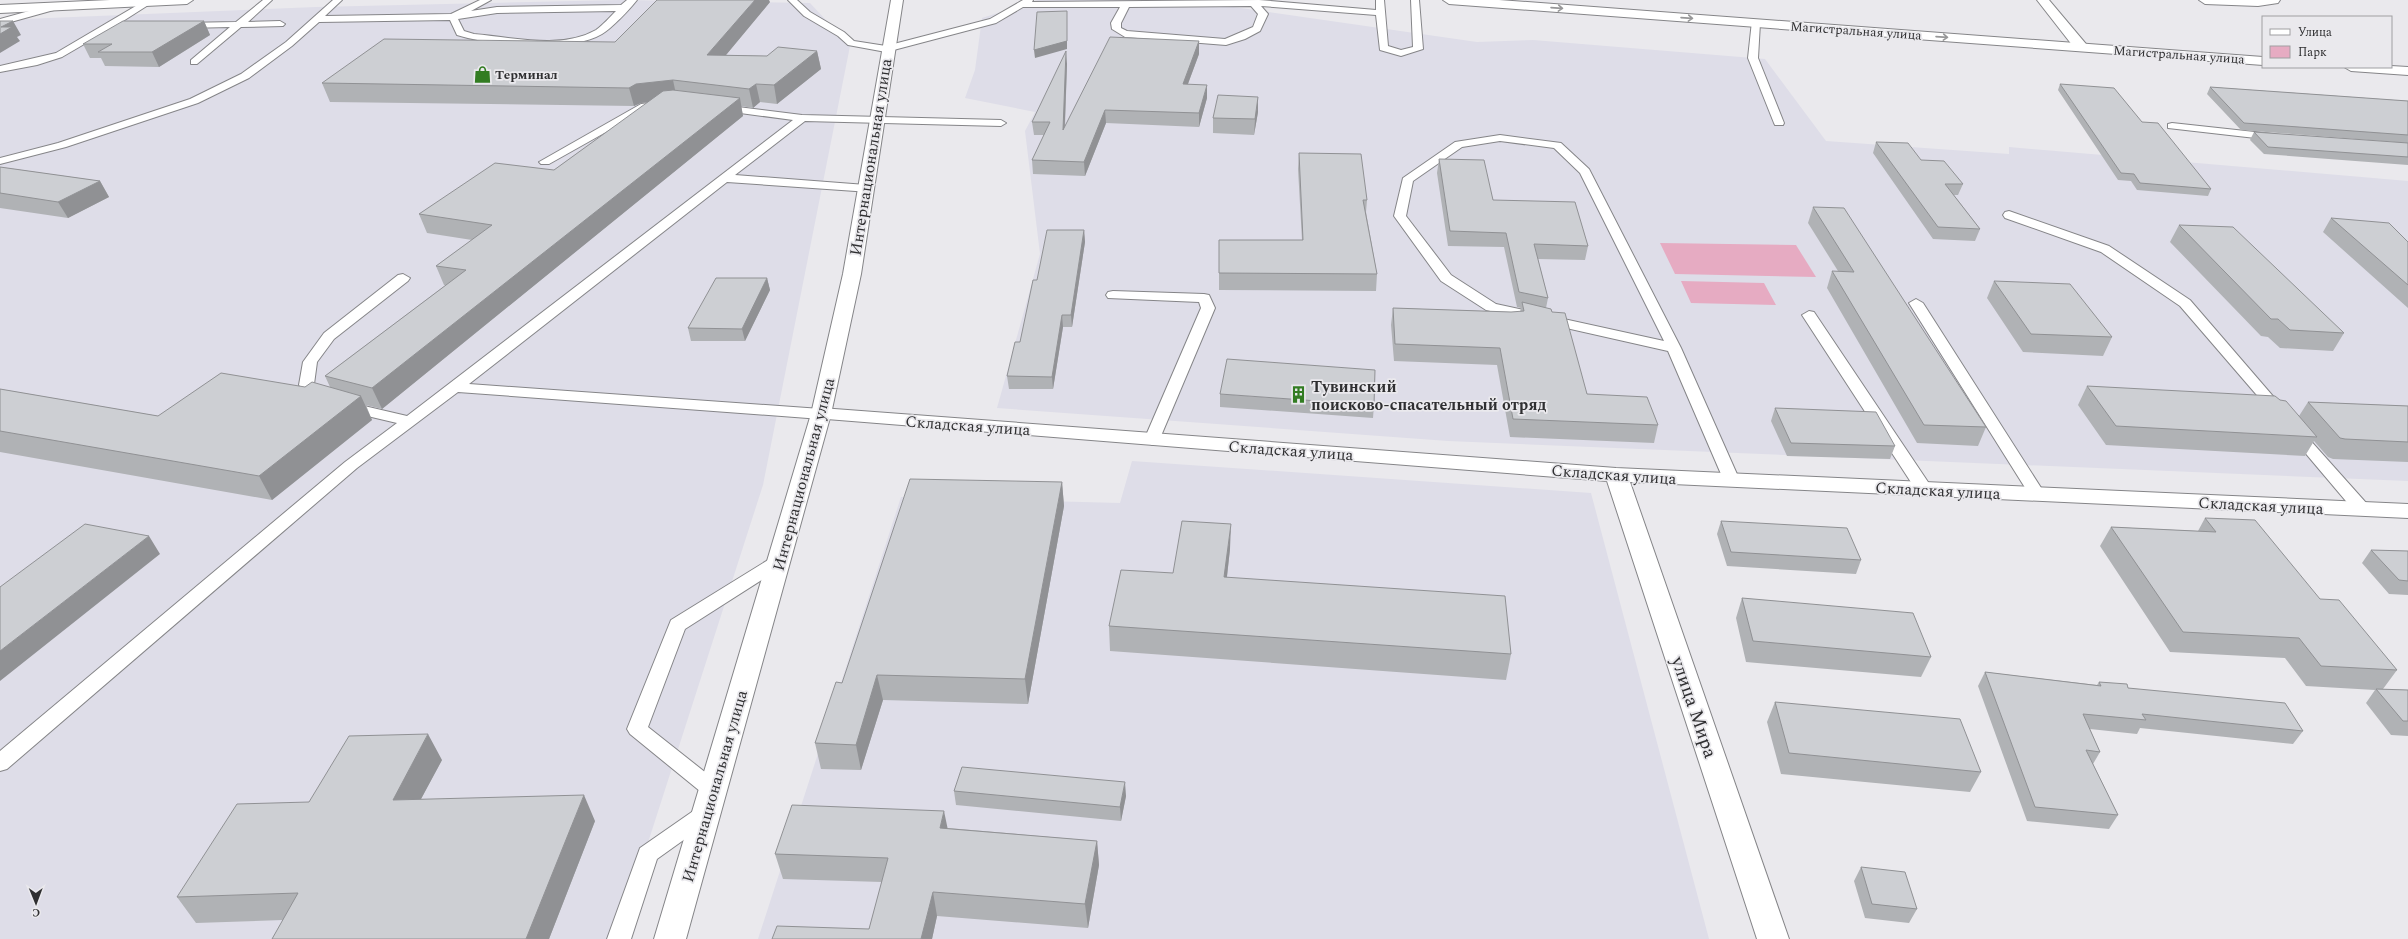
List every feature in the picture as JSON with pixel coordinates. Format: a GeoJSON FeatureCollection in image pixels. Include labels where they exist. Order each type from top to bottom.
{"type":"FeatureCollection","features":[{"type":"Feature","properties":{"kind":"street"},"geometry":{"type":"LineString","coordinates":[[0,9],[187,0]]}},
{"type":"Feature","properties":{"kind":"street","name":"Интернациональная улица"},"geometry":{"type":"LineString","coordinates":[[670,939],[821,414],[840,334],[866,189],[874,119],[886,49],[897,0]]}},
{"type":"Feature","properties":{"kind":"street","name":"Магистральная улица"},"geometry":{"type":"LineString","coordinates":[[1449,0],[2262,61]]}},
{"type":"Feature","properties":{"kind":"street","name":"Магистральная улица"},"geometry":{"type":"LineString","coordinates":[[1575,0],[2262,50]]}},
{"type":"Feature","properties":{"kind":"street"},"geometry":{"type":"LineString","coordinates":[[2043,0],[2081,47]]}},
{"type":"Feature","properties":{"kind":"street"},"geometry":{"type":"LineString","coordinates":[[2205,0],[2258,2],[2274,0]]}},
{"type":"Feature","properties":{"kind":"street"},"geometry":{"type":"LineString","coordinates":[[2392,59],[2408,60]]}},
{"type":"Feature","properties":{"kind":"street"},"geometry":{"type":"LineString","coordinates":[[2365,68],[2408,71]]}},
{"type":"Feature","properties":{"kind":"street","name":"Складская улица"},"geometry":{"type":"LineString","coordinates":[[821,414],[1616,475],[2408,511]]}},
{"type":"Feature","properties":{"kind":"street","name":"улица Мира"},"geometry":{"type":"LineString","coordinates":[[1616,475],[1773,939]]}},
{"type":"Feature","properties":{"kind":"lane"},"geometry":{"type":"LineString","coordinates":[[194,62],[268,0]]}},
{"type":"Feature","properties":{"kind":"lane"},"geometry":{"type":"LineString","coordinates":[[0,161],[62,145],[194,101],[245,76],[289,44],[338,0]]}},
{"type":"Feature","properties":{"kind":"lane"},"geometry":{"type":"LineString","coordinates":[[453,17],[487,0]]}},
{"type":"Feature","properties":{"kind":"lane"},"geometry":{"type":"LineString","coordinates":[[453,17],[460,33],[473,37],[560,42],[576,40],[600,31],[632,0]]}},
{"type":"Feature","properties":{"kind":"lane"},"geometry":{"type":"LineString","coordinates":[[792,0],[808,14],[841,34],[851,43],[886,49],[946,35],[993,21],[1026,2],[1254,2],[1381,13]]}},
{"type":"Feature","properties":{"kind":"lane"},"geometry":{"type":"LineString","coordinates":[[1380,0],[1383,48],[1394,52],[1414,51],[1418,49],[1415,0]]}},
{"type":"Feature","properties":{"kind":"lane"},"geometry":{"type":"LineString","coordinates":[[0,69],[37,62],[59,55],[149,2]]}},
{"type":"Feature","properties":{"kind":"lane"},"geometry":{"type":"LineString","coordinates":[[1126,2],[1116,23],[1117,29],[1125,34],[1226,42],[1242,37],[1257,29],[1263,14],[1254,2]]}},
{"type":"Feature","properties":{"kind":"lane"},"geometry":{"type":"LineString","coordinates":[[0,22],[58,6]]}},
{"type":"Feature","properties":{"kind":"lane"},"geometry":{"type":"LineString","coordinates":[[318,19],[453,17],[497,10],[623,8]]}},
{"type":"Feature","properties":{"kind":"lane"},"geometry":{"type":"LineString","coordinates":[[1755,23],[1753,58],[1779,123]]}},
{"type":"Feature","properties":{"kind":"lane"},"geometry":{"type":"LineString","coordinates":[[178,25],[280,24]]}},
{"type":"Feature","properties":{"kind":"lane"},"geometry":{"type":"LineString","coordinates":[[109,26],[148,25]]}},
{"type":"Feature","properties":{"kind":"lane"},"geometry":{"type":"LineString","coordinates":[[545,162],[645,106],[671,104]]}},
{"type":"Feature","properties":{"kind":"lane"},"geometry":{"type":"LineString","coordinates":[[708,107],[802,118],[1001,123]]}},
{"type":"Feature","properties":{"kind":"lane"},"geometry":{"type":"LineString","coordinates":[[0,763],[333,480],[802,118]]}},
{"type":"Feature","properties":{"kind":"lane"},"geometry":{"type":"LineString","coordinates":[[2172,126],[2288,138]]}},
{"type":"Feature","properties":{"kind":"lane"},"geometry":{"type":"LineString","coordinates":[[1674,348],[1491,307],[1446,278],[1400,216],[1407,180],[1459,144],[1500,138],[1557,145],[1585,171],[1674,348],[1732,481]]}},
{"type":"Feature","properties":{"kind":"lane"},"geometry":{"type":"LineString","coordinates":[[725,178],[866,189]]}},
{"type":"Feature","properties":{"kind":"lane"},"geometry":{"type":"LineString","coordinates":[[2009,214],[2105,249],[2185,303],[2362,509]]}},
{"type":"Feature","properties":{"kind":"lane"},"geometry":{"type":"LineString","coordinates":[[402,278],[329,336],[310,362],[306,385],[332,404],[410,421]]}},
{"type":"Feature","properties":{"kind":"lane"},"geometry":{"type":"LineString","coordinates":[[1113,295],[1204,298],[1208,308],[1152,440]]}},
{"type":"Feature","properties":{"kind":"lane"},"geometry":{"type":"LineString","coordinates":[[1916,302],[2037,494]]}},
{"type":"Feature","properties":{"kind":"lane"},"geometry":{"type":"LineString","coordinates":[[1809,314],[1924,489]]}},
{"type":"Feature","properties":{"kind":"lane"},"geometry":{"type":"LineString","coordinates":[[455,387],[821,414]]}},
{"type":"Feature","properties":{"kind":"lane"},"geometry":{"type":"LineString","coordinates":[[713,790],[638,729],[677,625],[779,561]]}},
{"type":"Feature","properties":{"kind":"lane"},"geometry":{"type":"LineString","coordinates":[[619,939],[648,854],[707,812]]}},
{"type":"Feature","properties":{"kind":"shaded area"},"geometry":{"type":"Polygon","coordinates":[[[621,0],[810,3],[850,46],[763,485],[617,939],[0,939],[0,20],[316,7],[621,0]]]}},
{"type":"Feature","properties":{"kind":"shaded area"},"geometry":{"type":"Polygon","coordinates":[[[1038,0],[1118,0],[1220,5],[1477,42],[1533,40],[1765,59],[1826,141],[2009,154],[2009,147],[2408,181],[2408,481],[1448,441],[997,408],[1040,254],[1025,131],[1035,112],[965,98],[975,70],[982,18],[1038,0]]]}},
{"type":"Feature","properties":{"kind":"shaded area"},"geometry":{"type":"Polygon","coordinates":[[[1132,461],[1591,493],[1709,939],[758,939],[901,497],[1120,503],[1132,461]]]}},
{"type":"Feature","properties":{"kind":"green space"},"geometry":{"type":"Polygon","coordinates":[[[1660,243],[1796,245],[1816,277],[1675,274],[1660,243]]]}},
{"type":"Feature","properties":{"kind":"green space"},"geometry":{"type":"Polygon","coordinates":[[[1681,281],[1764,283],[1776,305],[1691,303],[1681,281]]]}},
{"type":"Feature","properties":{"kind":"building"},"geometry":{"type":"Polygon","coordinates":[[[657,0],[755,0],[707,55],[767,56],[778,47],[817,51],[774,85],[756,84],[749,89],[673,80],[636,84],[629,88],[322,83],[384,39],[615,42],[657,0]]]}},
{"type":"Feature","properties":{"kind":"building"},"geometry":{"type":"Polygon","coordinates":[[[1067,11],[1067,41],[1034,50],[1037,12],[1067,11]]]}},
{"type":"Feature","properties":{"kind":"building"},"geometry":{"type":"Polygon","coordinates":[[[0,21],[13,21],[1,27],[12,27],[0,34],[0,21]]]}},
{"type":"Feature","properties":{"kind":"building"},"geometry":{"type":"Polygon","coordinates":[[[123,21],[204,21],[152,52],[98,52],[112,44],[83,44],[123,21]]]}},
{"type":"Feature","properties":{"kind":"building"},"geometry":{"type":"Polygon","coordinates":[[[1110,37],[1199,41],[1183,84],[1207,85],[1199,113],[1105,110],[1084,162],[1032,160],[1050,122],[1032,122],[1066,51],[1063,130],[1110,37]]]}},
{"type":"Feature","properties":{"kind":"building"},"geometry":{"type":"Polygon","coordinates":[[[2060,84],[2114,88],[2142,122],[2158,123],[2211,189],[2140,183],[2134,174],[2121,173],[2060,84]]]}},
{"type":"Feature","properties":{"kind":"building"},"geometry":{"type":"Polygon","coordinates":[[[2210,87],[2408,101],[2408,135],[2244,123],[2210,87]]]}},
{"type":"Feature","properties":{"kind":"building"},"geometry":{"type":"Polygon","coordinates":[[[673,90],[740,98],[372,388],[325,376],[466,270],[436,266],[492,225],[419,214],[495,163],[554,170],[663,91],[673,90]]]}},
{"type":"Feature","properties":{"kind":"building"},"geometry":{"type":"Polygon","coordinates":[[[1218,95],[1258,97],[1255,119],[1213,118],[1218,95]]]}},
{"type":"Feature","properties":{"kind":"building"},"geometry":{"type":"Polygon","coordinates":[[[2254,132],[2408,143],[2408,157],[2268,147],[2254,132]]]}},
{"type":"Feature","properties":{"kind":"building"},"geometry":{"type":"Polygon","coordinates":[[[1876,142],[1908,143],[1921,160],[1944,161],[1963,184],[1945,184],[1980,229],[1938,227],[1876,142]]]}},
{"type":"Feature","properties":{"kind":"building"},"geometry":{"type":"Polygon","coordinates":[[[1299,153],[1361,154],[1367,200],[1363,200],[1377,274],[1219,273],[1219,240],[1303,240],[1299,153]]]}},
{"type":"Feature","properties":{"kind":"building"},"geometry":{"type":"Polygon","coordinates":[[[1439,159],[1484,160],[1493,200],[1575,202],[1588,246],[1534,244],[1548,298],[1519,292],[1506,233],[1450,231],[1439,159]]]}},
{"type":"Feature","properties":{"kind":"building"},"geometry":{"type":"Polygon","coordinates":[[[0,167],[100,181],[58,202],[0,193],[0,167]]]}},
{"type":"Feature","properties":{"kind":"building"},"geometry":{"type":"Polygon","coordinates":[[[1813,207],[1844,208],[1986,427],[1924,425],[1832,271],[1854,272],[1813,207]]]}},
{"type":"Feature","properties":{"kind":"building"},"geometry":{"type":"Polygon","coordinates":[[[2331,218],[2389,223],[2408,242],[2408,285],[2331,218]]]}},
{"type":"Feature","properties":{"kind":"building"},"geometry":{"type":"Polygon","coordinates":[[[2179,225],[2233,227],[2344,333],[2290,330],[2278,319],[2271,319],[2179,225]]]}},
{"type":"Feature","properties":{"kind":"building"},"geometry":{"type":"Polygon","coordinates":[[[1047,230],[1084,230],[1071,315],[1062,315],[1052,377],[1007,376],[1015,342],[1020,342],[1033,280],[1037,280],[1047,230]]]}},
{"type":"Feature","properties":{"kind":"building"},"geometry":{"type":"Polygon","coordinates":[[[716,278],[767,278],[742,329],[688,328],[716,278]]]}},
{"type":"Feature","properties":{"kind":"building"},"geometry":{"type":"Polygon","coordinates":[[[1994,281],[2070,284],[2112,337],[2031,334],[1994,281]]]}},
{"type":"Feature","properties":{"kind":"building"},"geometry":{"type":"Polygon","coordinates":[[[1522,302],[1551,309],[1552,312],[1565,313],[1587,394],[1647,397],[1658,425],[1513,419],[1500,348],[1395,344],[1393,308],[1511,312],[1524,311],[1522,302]]]}},
{"type":"Feature","properties":{"kind":"building","name":"Тувинский поисково-спасательный отряд"},"geometry":{"type":"Polygon","coordinates":[[[1227,359],[1375,370],[1374,405],[1220,394],[1227,359]]]}},
{"type":"Feature","properties":{"kind":"building"},"geometry":{"type":"Polygon","coordinates":[[[221,373],[305,387],[312,382],[361,396],[259,476],[0,431],[0,389],[158,416],[221,373]]]}},
{"type":"Feature","properties":{"kind":"building"},"geometry":{"type":"Polygon","coordinates":[[[2087,386],[2275,396],[2280,400],[2286,401],[2317,437],[2116,426],[2087,386]]]}},
{"type":"Feature","properties":{"kind":"building"},"geometry":{"type":"Polygon","coordinates":[[[2308,402],[2408,406],[2408,442],[2340,438],[2308,402]]]}},
{"type":"Feature","properties":{"kind":"building"},"geometry":{"type":"Polygon","coordinates":[[[1775,408],[1876,412],[1895,446],[1791,443],[1775,408]]]}},
{"type":"Feature","properties":{"kind":"building"},"geometry":{"type":"Polygon","coordinates":[[[910,479],[1062,482],[1025,679],[877,675],[856,745],[815,743],[836,682],[842,683],[910,479]]]}},
{"type":"Feature","properties":{"kind":"building"},"geometry":{"type":"Polygon","coordinates":[[[2205,518],[2255,520],[2320,599],[2339,600],[2397,670],[2321,666],[2299,638],[2183,632],[2111,527],[2216,532],[2205,518]]]}},
{"type":"Feature","properties":{"kind":"building"},"geometry":{"type":"Polygon","coordinates":[[[1182,521],[1231,524],[1224,577],[1505,596],[1511,654],[1109,626],[1121,570],[1173,573],[1182,521]]]}},
{"type":"Feature","properties":{"kind":"building"},"geometry":{"type":"Polygon","coordinates":[[[1721,521],[1847,528],[1861,560],[1731,552],[1721,521]]]}},
{"type":"Feature","properties":{"kind":"building"},"geometry":{"type":"Polygon","coordinates":[[[85,524],[149,536],[0,651],[0,587],[85,524]]]}},
{"type":"Feature","properties":{"kind":"building"},"geometry":{"type":"Polygon","coordinates":[[[2371,550],[2408,551],[2408,581],[2399,580],[2371,550]]]}},
{"type":"Feature","properties":{"kind":"building"},"geometry":{"type":"Polygon","coordinates":[[[1742,598],[1913,613],[1931,657],[1753,641],[1742,598]]]}},
{"type":"Feature","properties":{"kind":"building"},"geometry":{"type":"Polygon","coordinates":[[[1985,672],[2101,686],[2099,682],[2127,684],[2128,688],[2285,703],[2303,731],[2142,714],[2146,720],[2083,714],[2100,752],[2086,750],[2118,815],[2035,807],[1985,672]]]}},
{"type":"Feature","properties":{"kind":"building"},"geometry":{"type":"Polygon","coordinates":[[[2376,689],[2408,690],[2408,721],[2403,721],[2376,689]]]}},
{"type":"Feature","properties":{"kind":"building"},"geometry":{"type":"Polygon","coordinates":[[[1775,702],[1960,719],[1981,772],[1789,753],[1775,702]]]}},
{"type":"Feature","properties":{"kind":"building"},"geometry":{"type":"Polygon","coordinates":[[[428,734],[393,800],[584,795],[526,939],[272,939],[298,893],[177,897],[237,804],[309,802],[349,736],[428,734]]]}},
{"type":"Feature","properties":{"kind":"building"},"geometry":{"type":"Polygon","coordinates":[[[962,767],[1125,782],[1120,807],[954,791],[962,767]]]}},
{"type":"Feature","properties":{"kind":"building"},"geometry":{"type":"Polygon","coordinates":[[[792,805],[944,811],[940,828],[1097,841],[1085,904],[933,892],[921,939],[772,939],[777,926],[869,929],[888,858],[775,854],[792,805]]]}},
{"type":"Feature","properties":{"kind":"building"},"geometry":{"type":"Polygon","coordinates":[[[1861,867],[1905,872],[1917,909],[1872,904],[1861,867]]]}},
{"type":"Feature","properties":{"kind":"place","name":"Терминал"},"geometry":{"type":"Point","coordinates":[482,74]}},
{"type":"Feature","properties":{"kind":"place","name":"Тувинский поисково-спасательный отряд"},"geometry":{"type":"Point","coordinates":[1298,395]}}]}
